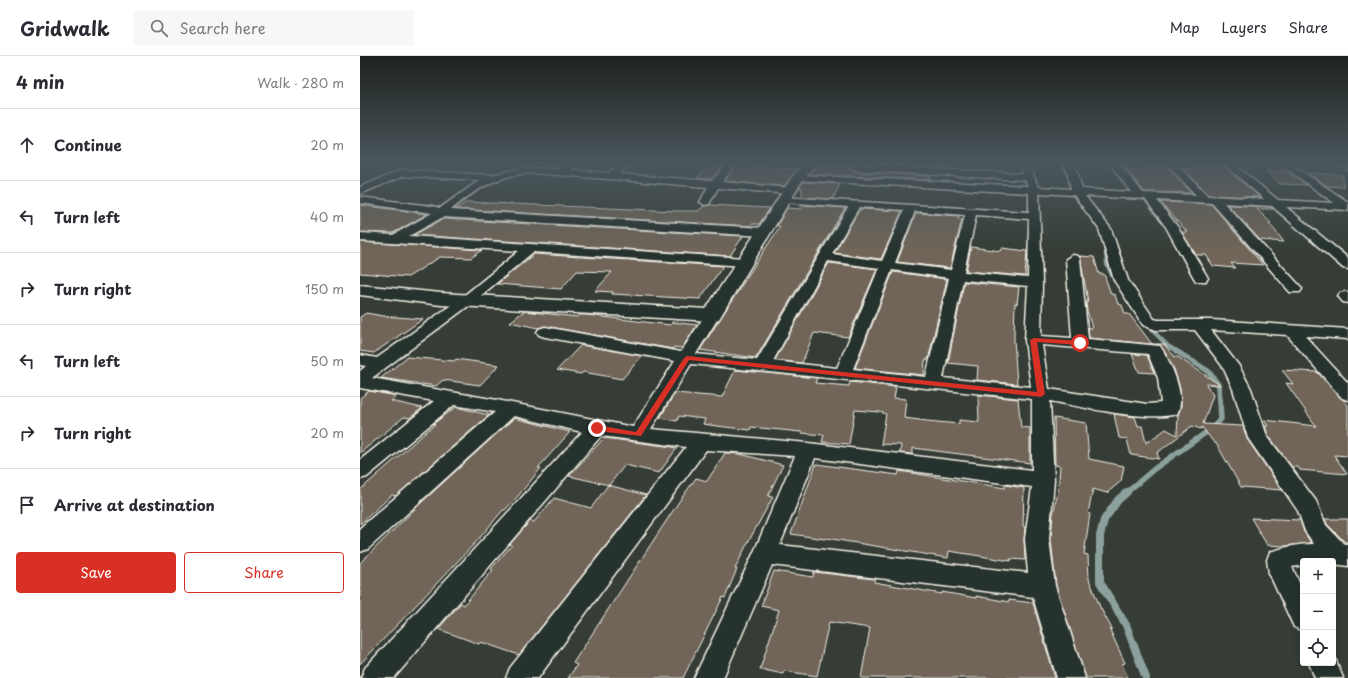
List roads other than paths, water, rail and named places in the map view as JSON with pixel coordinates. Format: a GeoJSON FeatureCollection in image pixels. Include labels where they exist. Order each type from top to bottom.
{"type":"FeatureCollection","features":[{"type":"Feature","properties":{"kind":"street"},"geometry":{"type":"LineString","coordinates":[[394,240],[441,213],[467,193]]}},
{"type":"Feature","properties":{"kind":"street"},"geometry":{"type":"LineString","coordinates":[[705,202],[710,193]]}},
{"type":"Feature","properties":{"kind":"street"},"geometry":{"type":"LineString","coordinates":[[638,434],[687,358],[712,314],[788,193]]}},
{"type":"Feature","properties":{"kind":"street"},"geometry":{"type":"LineString","coordinates":[[808,193],[855,204],[1034,216]]}},
{"type":"Feature","properties":{"kind":"street"},"geometry":{"type":"LineString","coordinates":[[1031,193],[1034,216],[1034,340],[1041,394],[1043,480],[1037,539],[1042,586],[1071,678]]}},
{"type":"Feature","properties":{"kind":"street"},"geometry":{"type":"LineString","coordinates":[[1078,193],[1105,229],[1121,280],[1148,322],[1156,324],[1199,325],[1348,334]]}},
{"type":"Feature","properties":{"kind":"street"},"geometry":{"type":"LineString","coordinates":[[1094,193],[1347,207]]}},
{"type":"Feature","properties":{"kind":"street"},"geometry":{"type":"LineString","coordinates":[[1141,193],[1171,226],[1201,278]]}},
{"type":"Feature","properties":{"kind":"street"},"geometry":{"type":"LineString","coordinates":[[1203,193],[1295,289]]}},
{"type":"Feature","properties":{"kind":"street"},"geometry":{"type":"LineString","coordinates":[[1263,193],[1348,265]]}},
{"type":"Feature","properties":{"kind":"street"},"geometry":{"type":"LineString","coordinates":[[1327,193],[1347,207]]}},
{"type":"Feature","properties":{"kind":"street"},"geometry":{"type":"LineString","coordinates":[[360,200],[432,209],[441,213],[764,232]]}},
{"type":"Feature","properties":{"kind":"street"},"geometry":{"type":"LineString","coordinates":[[762,365],[855,204]]}},
{"type":"Feature","properties":{"kind":"street"},"geometry":{"type":"LineString","coordinates":[[843,373],[911,207]]}},
{"type":"Feature","properties":{"kind":"street"},"geometry":{"type":"LineString","coordinates":[[933,383],[971,211]]}},
{"type":"Feature","properties":{"kind":"street"},"geometry":{"type":"LineString","coordinates":[[360,237],[745,262]]}},
{"type":"Feature","properties":{"kind":"street"},"geometry":{"type":"LineString","coordinates":[[360,379],[466,301],[529,249]]}},
{"type":"Feature","properties":{"kind":"street"},"geometry":{"type":"LineString","coordinates":[[824,257],[957,275],[1035,282]]}},
{"type":"Feature","properties":{"kind":"street"},"geometry":{"type":"LineString","coordinates":[[1073,259],[1080,343]]}},
{"type":"Feature","properties":{"kind":"street"},"geometry":{"type":"LineString","coordinates":[[360,290],[466,301],[712,314]]}},
{"type":"Feature","properties":{"kind":"street"},"geometry":{"type":"LineString","coordinates":[[1199,325],[1231,366],[1242,388],[1258,438],[1308,507],[1317,531],[1342,554]]}},
{"type":"Feature","properties":{"kind":"street"},"geometry":{"type":"LineString","coordinates":[[1291,330],[1348,394]]}},
{"type":"Feature","properties":{"kind":"street"},"geometry":{"type":"LineString","coordinates":[[544,332],[687,358],[1041,394],[1147,410],[1170,409],[1171,393],[1166,369],[1154,348],[1034,340]]}},
{"type":"Feature","properties":{"kind":"street"},"geometry":{"type":"LineString","coordinates":[[360,360],[381,364]]}},
{"type":"Feature","properties":{"kind":"street"},"geometry":{"type":"LineString","coordinates":[[360,382],[510,409],[597,428],[638,434],[701,442],[808,450],[1043,480]]}},
{"type":"Feature","properties":{"kind":"street"},"geometry":{"type":"LineString","coordinates":[[360,471],[450,398]]}},
{"type":"Feature","properties":{"kind":"street"},"geometry":{"type":"LineString","coordinates":[[360,542],[510,409]]}},
{"type":"Feature","properties":{"kind":"street"},"geometry":{"type":"LineString","coordinates":[[375,678],[597,428]]}},
{"type":"Feature","properties":{"kind":"street"},"geometry":{"type":"LineString","coordinates":[[520,678],[701,442]]}},
{"type":"Feature","properties":{"kind":"street"},"geometry":{"type":"LineString","coordinates":[[708,678],[765,554],[808,450]]}},
{"type":"Feature","properties":{"kind":"street"},"geometry":{"type":"LineString","coordinates":[[765,554],[1042,586]]}},
{"type":"Feature","properties":{"kind":"street"},"geometry":{"type":"LineString","coordinates":[[1300,612],[1281,573],[1279,560],[1295,555],[1342,554]]}},
{"type":"Feature","properties":{"kind":"street"},"geometry":{"type":"LineString","coordinates":[[1324,666],[1329,678]]}},
{"type":"Feature","properties":{"kind":"waterway"},"geometry":{"type":"LineString","coordinates":[[1073,195],[1084,208]]}},
{"type":"Feature","properties":{"kind":"waterway"},"geometry":{"type":"LineString","coordinates":[[1105,245],[1107,265],[1115,281]]}},
{"type":"Feature","properties":{"kind":"waterway"},"geometry":{"type":"LineString","coordinates":[[1145,323],[1168,346],[1178,352]]}},
{"type":"Feature","properties":{"kind":"waterway"},"geometry":{"type":"LineString","coordinates":[[1126,493],[1154,469],[1211,429],[1221,419],[1219,386],[1208,371],[1176,351]]}},
{"type":"Feature","properties":{"kind":"waterway"},"geometry":{"type":"LineString","coordinates":[[1127,492],[1118,500],[1104,520],[1100,536],[1100,582],[1126,625],[1146,678]]}}]}
